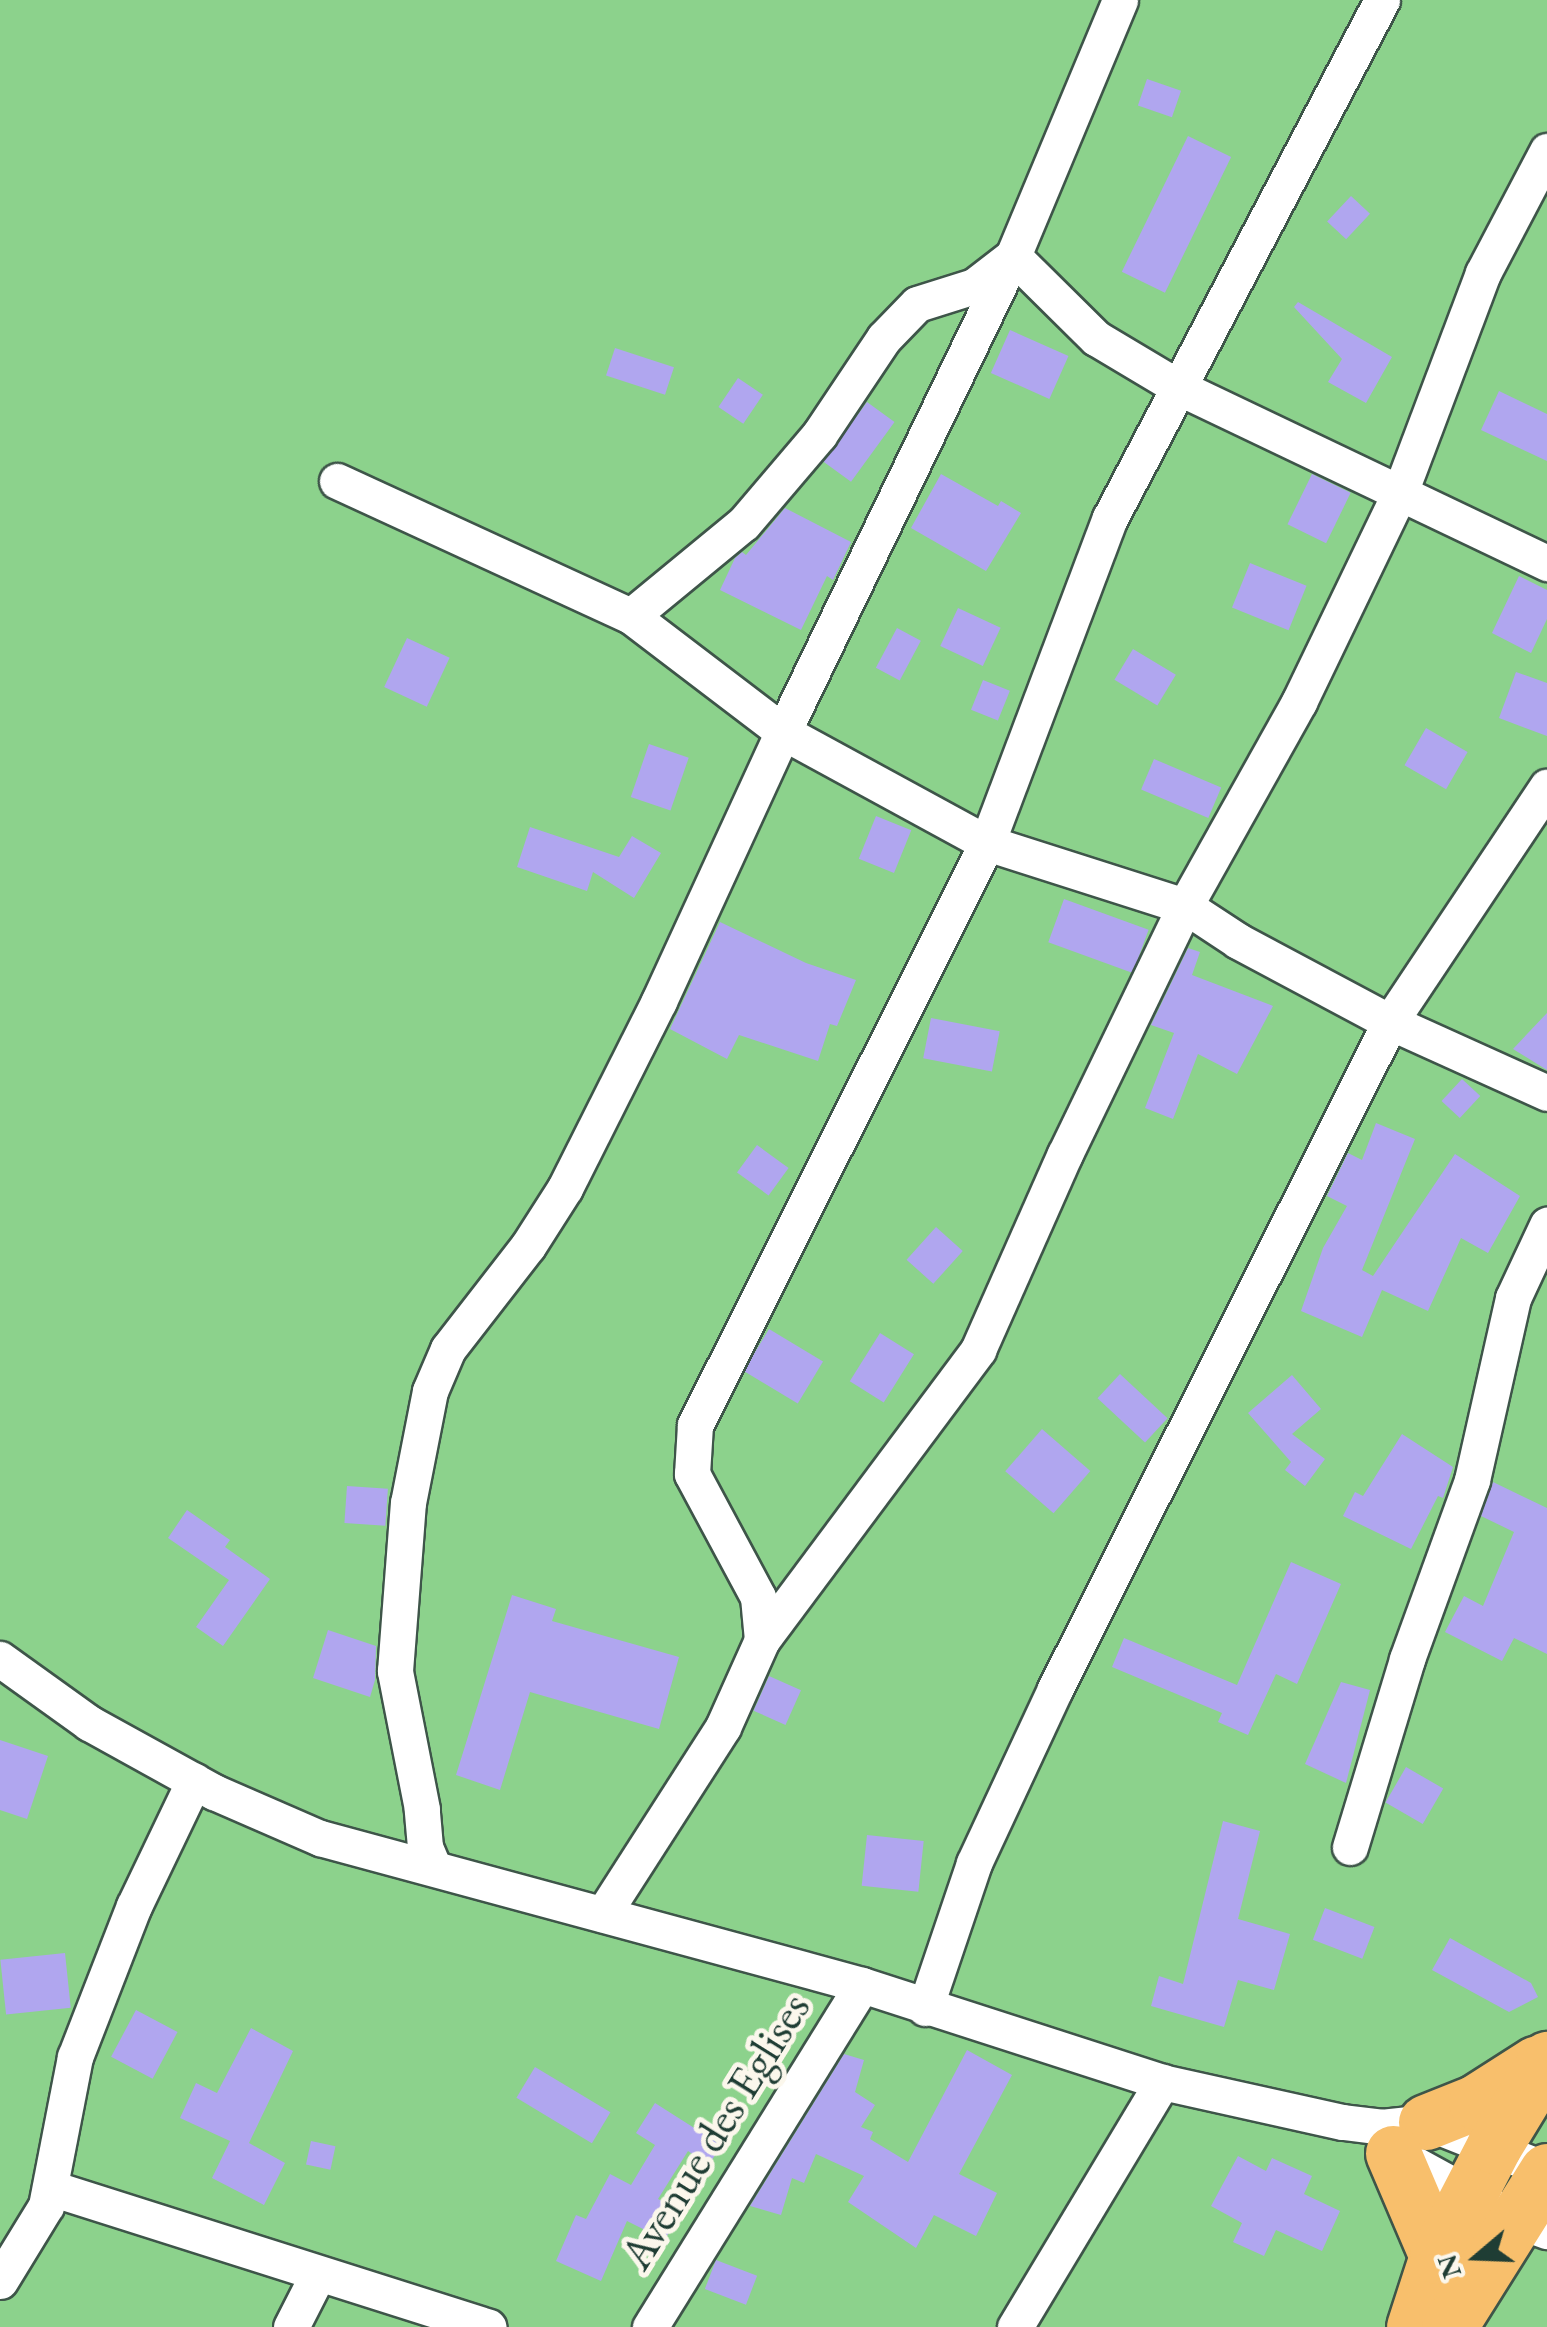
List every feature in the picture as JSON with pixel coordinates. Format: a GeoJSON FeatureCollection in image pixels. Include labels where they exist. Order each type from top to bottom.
{"type":"FeatureCollection","features":[{"type":"Feature","properties":{"kind":"highway"},"geometry":{"type":"LineString","coordinates":[[1458,2269],[1410,2137],[1514,2081],[1547,2057]]}},
{"type":"Feature","properties":{"kind":"highway"},"geometry":{"type":"LineString","coordinates":[[1448,2327],[1469,2193],[1547,2057]]}},
{"type":"Feature","properties":{"kind":"highway"},"geometry":{"type":"LineString","coordinates":[[1414,2327],[1458,2269],[1538,2235],[1547,2171]]}},
{"type":"Feature","properties":{"kind":"street"},"geometry":{"type":"LineString","coordinates":[[433,1866],[426,1846],[395,1671],[408,1503],[430,1391],[448,1348],[528,1246],[566,1188],[659,1001],[783,732],[1013,256],[1120,0]]}},
{"type":"Feature","properties":{"kind":"street"},"geometry":{"type":"LineString","coordinates":[[762,1640],[758,1597],[692,1474],[695,1425],[987,843],[1110,518],[1382,0]]}},
{"type":"Feature","properties":{"kind":"street"},"geometry":{"type":"LineString","coordinates":[[603,1914],[723,1727],[762,1640],[978,1350],[1065,1154],[1185,906],[1299,702],[1400,490],[1484,272],[1547,151]]}},
{"type":"Feature","properties":{"kind":"street"},"geometry":{"type":"LineString","coordinates":[[1013,256],[1096,338],[1180,388],[1400,490],[1450,520],[1547,562]]}},
{"type":"Feature","properties":{"kind":"street"},"geometry":{"type":"LineString","coordinates":[[631,616],[744,522],[829,421],[884,338],[917,304],[974,286],[1013,256]]}},
{"type":"Feature","properties":{"kind":"street"},"geometry":{"type":"LineString","coordinates":[[337,481],[631,616],[783,732],[987,843],[1185,906],[1238,941],[1390,1022],[1547,1093]]}},
{"type":"Feature","properties":{"kind":"street"},"geometry":{"type":"LineString","coordinates":[[925,2008],[974,1863],[1047,1706],[1390,1022],[1547,786]]}},
{"type":"Feature","properties":{"kind":"street"},"geometry":{"type":"LineString","coordinates":[[1350,1847],[1407,1659],[1472,1480],[1513,1298],[1547,1225]]}},
{"type":"Feature","properties":{"kind":"street"},"geometry":{"type":"LineString","coordinates":[[0,1659],[90,1722],[194,1781],[320,1838],[862,1985],[1162,2082],[1344,2122],[1381,2126],[1410,2137],[1494,2146],[1547,2171]]}},
{"type":"Feature","properties":{"kind":"street"},"geometry":{"type":"LineString","coordinates":[[0,2281],[46,2206],[75,2058],[134,1906],[194,1781]]}},
{"type":"Feature","properties":{"kind":"street","name":"Avenue des Eglises"},"geometry":{"type":"LineString","coordinates":[[650,2327],[862,1985]]}},
{"type":"Feature","properties":{"kind":"street"},"geometry":{"type":"LineString","coordinates":[[1015,2327],[1162,2082]]}},
{"type":"Feature","properties":{"kind":"street"},"geometry":{"type":"LineString","coordinates":[[1410,2137],[1469,2193],[1538,2235]]}},
{"type":"Feature","properties":{"kind":"street"},"geometry":{"type":"LineString","coordinates":[[52,2188],[317,2276],[488,2327]]}},
{"type":"Feature","properties":{"kind":"street"},"geometry":{"type":"LineString","coordinates":[[291,2327],[317,2276]]}},
{"type":"Feature","properties":{"kind":"green space"},"geometry":{"type":"Polygon","coordinates":[[[0,0],[1547,0],[1547,2327],[0,2327],[0,0]]]}},
{"type":"Feature","properties":{"kind":"building"},"geometry":{"type":"Polygon","coordinates":[[[1147,79],[1181,91],[1172,117],[1138,105],[1147,79]]]}},
{"type":"Feature","properties":{"kind":"building"},"geometry":{"type":"Polygon","coordinates":[[[1188,136],[1231,157],[1165,293],[1122,272],[1188,136]]]}},
{"type":"Feature","properties":{"kind":"building"},"geometry":{"type":"Polygon","coordinates":[[[1351,196],[1370,214],[1346,239],[1327,222],[1351,196]]]}},
{"type":"Feature","properties":{"kind":"building"},"geometry":{"type":"Polygon","coordinates":[[[1298,302],[1392,357],[1366,403],[1328,382],[1342,359],[1294,307],[1298,302]]]}},
{"type":"Feature","properties":{"kind":"building"},"geometry":{"type":"Polygon","coordinates":[[[1010,330],[1068,356],[1049,399],[991,373],[1010,330]]]}},
{"type":"Feature","properties":{"kind":"building"},"geometry":{"type":"Polygon","coordinates":[[[615,348],[674,367],[665,395],[606,376],[615,348]]]}},
{"type":"Feature","properties":{"kind":"building"},"geometry":{"type":"Polygon","coordinates":[[[738,378],[763,395],[743,424],[718,407],[738,378]]]}},
{"type":"Feature","properties":{"kind":"building"},"geometry":{"type":"Polygon","coordinates":[[[1499,391],[1547,414],[1547,461],[1481,430],[1499,391]]]}},
{"type":"Feature","properties":{"kind":"building"},"geometry":{"type":"Polygon","coordinates":[[[867,402],[895,422],[851,482],[824,462],[867,402]]]}},
{"type":"Feature","properties":{"kind":"building"},"geometry":{"type":"Polygon","coordinates":[[[941,474],[998,506],[1001,501],[1021,513],[986,571],[911,528],[941,474]]]}},
{"type":"Feature","properties":{"kind":"building"},"geometry":{"type":"Polygon","coordinates":[[[1312,474],[1351,493],[1326,543],[1287,524],[1312,474]]]}},
{"type":"Feature","properties":{"kind":"building"},"geometry":{"type":"Polygon","coordinates":[[[785,508],[851,542],[833,580],[827,576],[801,630],[720,590],[735,558],[742,552],[746,555],[785,508]]]}},
{"type":"Feature","properties":{"kind":"building"},"geometry":{"type":"Polygon","coordinates":[[[1250,563],[1307,586],[1289,630],[1232,608],[1250,563]]]}},
{"type":"Feature","properties":{"kind":"building"},"geometry":{"type":"Polygon","coordinates":[[[1519,576],[1547,590],[1547,619],[1531,653],[1492,633],[1519,576]]]}},
{"type":"Feature","properties":{"kind":"building"},"geometry":{"type":"Polygon","coordinates":[[[958,608],[1001,628],[983,666],[940,646],[958,608]]]}},
{"type":"Feature","properties":{"kind":"building"},"geometry":{"type":"Polygon","coordinates":[[[897,628],[921,641],[900,680],[876,668],[897,628]]]}},
{"type":"Feature","properties":{"kind":"building"},"geometry":{"type":"Polygon","coordinates":[[[407,638],[450,658],[427,707],[384,687],[407,638]]]}},
{"type":"Feature","properties":{"kind":"building"},"geometry":{"type":"Polygon","coordinates":[[[1133,649],[1176,675],[1157,706],[1114,680],[1133,649]]]}},
{"type":"Feature","properties":{"kind":"building"},"geometry":{"type":"Polygon","coordinates":[[[1516,672],[1547,683],[1547,736],[1499,718],[1516,672]]]}},
{"type":"Feature","properties":{"kind":"building"},"geometry":{"type":"Polygon","coordinates":[[[983,680],[1010,691],[998,721],[971,710],[983,680]]]}},
{"type":"Feature","properties":{"kind":"building"},"geometry":{"type":"Polygon","coordinates":[[[1426,728],[1468,752],[1446,789],[1404,765],[1426,728]]]}},
{"type":"Feature","properties":{"kind":"building"},"geometry":{"type":"Polygon","coordinates":[[[649,744],[689,758],[670,811],[631,797],[649,744]]]}},
{"type":"Feature","properties":{"kind":"building"},"geometry":{"type":"Polygon","coordinates":[[[1154,759],[1221,788],[1208,818],[1141,789],[1154,759]]]}},
{"type":"Feature","properties":{"kind":"building"},"geometry":{"type":"Polygon","coordinates":[[[876,816],[911,830],[894,873],[859,859],[876,816]]]}},
{"type":"Feature","properties":{"kind":"building"},"geometry":{"type":"Polygon","coordinates":[[[530,827],[619,857],[632,836],[661,853],[634,898],[593,872],[587,891],[517,867],[530,827]]]}},
{"type":"Feature","properties":{"kind":"building"},"geometry":{"type":"Polygon","coordinates":[[[1064,899],[1149,930],[1133,973],[1048,942],[1064,899]]]}},
{"type":"Feature","properties":{"kind":"building"},"geometry":{"type":"Polygon","coordinates":[[[720,922],[806,963],[856,980],[837,1026],[830,1024],[818,1061],[739,1035],[727,1059],[670,1029],[720,922]]]}},
{"type":"Feature","properties":{"kind":"building"},"geometry":{"type":"Polygon","coordinates":[[[1188,948],[1200,952],[1192,975],[1273,1006],[1237,1074],[1198,1054],[1173,1119],[1145,1108],[1174,1033],[1151,1025],[1188,948]]]}},
{"type":"Feature","properties":{"kind":"building"},"geometry":{"type":"Polygon","coordinates":[[[1547,1013],[1547,1070],[1513,1049],[1547,1013]]]}},
{"type":"Feature","properties":{"kind":"building"},"geometry":{"type":"Polygon","coordinates":[[[931,1018],[1000,1031],[992,1072],[923,1058],[931,1018]]]}},
{"type":"Feature","properties":{"kind":"building"},"geometry":{"type":"Polygon","coordinates":[[[1462,1079],[1480,1096],[1460,1118],[1442,1101],[1462,1079]]]}},
{"type":"Feature","properties":{"kind":"building"},"geometry":{"type":"Polygon","coordinates":[[[1376,1123],[1415,1139],[1362,1270],[1373,1276],[1455,1154],[1520,1196],[1488,1253],[1461,1238],[1428,1311],[1382,1290],[1362,1337],[1301,1311],[1323,1248],[1347,1206],[1327,1196],[1348,1153],[1362,1160],[1376,1123]]]}},
{"type":"Feature","properties":{"kind":"building"},"geometry":{"type":"Polygon","coordinates":[[[757,1145],[789,1168],[769,1195],[737,1173],[757,1145]]]}},
{"type":"Feature","properties":{"kind":"building"},"geometry":{"type":"Polygon","coordinates":[[[936,1227],[963,1251],[933,1284],[907,1260],[936,1227]]]}},
{"type":"Feature","properties":{"kind":"building"},"geometry":{"type":"Polygon","coordinates":[[[769,1329],[823,1361],[798,1403],[744,1371],[769,1329]]]}},
{"type":"Feature","properties":{"kind":"building"},"geometry":{"type":"Polygon","coordinates":[[[880,1333],[914,1354],[884,1403],[850,1381],[880,1333]]]}},
{"type":"Feature","properties":{"kind":"building"},"geometry":{"type":"Polygon","coordinates":[[[1120,1374],[1168,1418],[1145,1442],[1097,1398],[1120,1374]]]}},
{"type":"Feature","properties":{"kind":"building"},"geometry":{"type":"Polygon","coordinates":[[[1292,1375],[1321,1409],[1292,1434],[1325,1459],[1305,1486],[1285,1470],[1291,1462],[1248,1413],[1292,1375]]]}},
{"type":"Feature","properties":{"kind":"building"},"geometry":{"type":"Polygon","coordinates":[[[1042,1429],[1090,1471],[1054,1513],[1005,1471],[1042,1429]]]}},
{"type":"Feature","properties":{"kind":"building"},"geometry":{"type":"Polygon","coordinates":[[[1402,1434],[1453,1467],[1443,1498],[1438,1496],[1411,1549],[1343,1516],[1355,1492],[1363,1496],[1402,1434]]]}},
{"type":"Feature","properties":{"kind":"building"},"geometry":{"type":"Polygon","coordinates":[[[1493,1482],[1547,1508],[1547,1654],[1514,1638],[1502,1661],[1445,1632],[1464,1596],[1483,1606],[1514,1532],[1481,1516],[1493,1482]]]}},
{"type":"Feature","properties":{"kind":"building"},"geometry":{"type":"Polygon","coordinates":[[[347,1486],[388,1489],[385,1526],[344,1523],[347,1486]]]}},
{"type":"Feature","properties":{"kind":"building"},"geometry":{"type":"Polygon","coordinates":[[[187,1510],[230,1540],[225,1547],[270,1579],[223,1646],[196,1627],[229,1580],[168,1538],[187,1510]]]}},
{"type":"Feature","properties":{"kind":"building"},"geometry":{"type":"Polygon","coordinates":[[[1291,1562],[1341,1584],[1297,1684],[1276,1674],[1248,1735],[1218,1722],[1222,1713],[1112,1667],[1124,1638],[1237,1685],[1291,1562]]]}},
{"type":"Feature","properties":{"kind":"building"},"geometry":{"type":"Polygon","coordinates":[[[512,1595],[556,1609],[552,1621],[679,1657],[659,1729],[530,1692],[500,1790],[456,1775],[512,1595]]]}},
{"type":"Feature","properties":{"kind":"building"},"geometry":{"type":"Polygon","coordinates":[[[328,1630],[376,1646],[370,1697],[313,1678],[328,1630]]]}},
{"type":"Feature","properties":{"kind":"building"},"geometry":{"type":"Polygon","coordinates":[[[769,1676],[801,1690],[786,1725],[754,1711],[769,1676]]]}},
{"type":"Feature","properties":{"kind":"building"},"geometry":{"type":"Polygon","coordinates":[[[1341,1682],[1370,1690],[1346,1783],[1305,1764],[1341,1682]]]}},
{"type":"Feature","properties":{"kind":"building"},"geometry":{"type":"Polygon","coordinates":[[[0,1740],[48,1756],[27,1819],[0,1810],[0,1740]]]}},
{"type":"Feature","properties":{"kind":"building"},"geometry":{"type":"Polygon","coordinates":[[[1406,1767],[1443,1788],[1423,1824],[1386,1803],[1406,1767]]]}},
{"type":"Feature","properties":{"kind":"building"},"geometry":{"type":"Polygon","coordinates":[[[1223,1821],[1260,1831],[1238,1919],[1290,1934],[1274,1990],[1238,1980],[1224,2027],[1151,2006],[1159,1976],[1183,1984],[1223,1821]]]}},
{"type":"Feature","properties":{"kind":"building"},"geometry":{"type":"Polygon","coordinates":[[[867,1835],[924,1841],[918,1892],[862,1886],[867,1835]]]}},
{"type":"Feature","properties":{"kind":"building"},"geometry":{"type":"Polygon","coordinates":[[[1325,1908],[1374,1927],[1362,1959],[1313,1940],[1325,1908]]]}},
{"type":"Feature","properties":{"kind":"building"},"geometry":{"type":"Polygon","coordinates":[[[1450,1938],[1531,1983],[1538,1997],[1509,2012],[1432,1970],[1450,1938]]]}},
{"type":"Feature","properties":{"kind":"building"},"geometry":{"type":"Polygon","coordinates":[[[65,1953],[71,2008],[6,2014],[0,1960],[65,1953]]]}},
{"type":"Feature","properties":{"kind":"building"},"geometry":{"type":"Polygon","coordinates":[[[136,2010],[177,2032],[153,2079],[111,2057],[136,2010]]]}},
{"type":"Feature","properties":{"kind":"building"},"geometry":{"type":"Polygon","coordinates":[[[251,2028],[293,2051],[249,2143],[285,2163],[264,2205],[212,2178],[230,2141],[180,2118],[196,2083],[217,2093],[251,2028]]]}},
{"type":"Feature","properties":{"kind":"building"},"geometry":{"type":"Polygon","coordinates":[[[967,2050],[1012,2075],[959,2174],[997,2193],[976,2236],[934,2215],[916,2248],[848,2202],[864,2176],[816,2154],[804,2183],[792,2178],[781,2215],[750,2206],[844,2054],[864,2060],[855,2092],[875,2105],[861,2127],[873,2132],[870,2139],[908,2162],[967,2050]]]}},
{"type":"Feature","properties":{"kind":"building"},"geometry":{"type":"Polygon","coordinates":[[[535,2067],[610,2112],[592,2143],[516,2098],[535,2067]]]}},
{"type":"Feature","properties":{"kind":"building"},"geometry":{"type":"Polygon","coordinates":[[[655,2103],[721,2145],[709,2165],[688,2151],[658,2199],[680,2210],[665,2240],[627,2221],[601,2281],[556,2261],[576,2215],[586,2219],[610,2174],[631,2185],[655,2145],[636,2133],[655,2103]]]}},
{"type":"Feature","properties":{"kind":"building"},"geometry":{"type":"Polygon","coordinates":[[[311,2141],[335,2146],[330,2170],[306,2164],[311,2141]]]}},
{"type":"Feature","properties":{"kind":"building"},"geometry":{"type":"Polygon","coordinates":[[[1238,2156],[1266,2171],[1272,2158],[1312,2176],[1304,2194],[1340,2211],[1322,2251],[1276,2230],[1264,2256],[1233,2242],[1242,2223],[1211,2206],[1238,2156]]]}},
{"type":"Feature","properties":{"kind":"building"},"geometry":{"type":"Polygon","coordinates":[[[716,2260],[757,2276],[746,2305],[705,2289],[716,2260]]]}}]}
